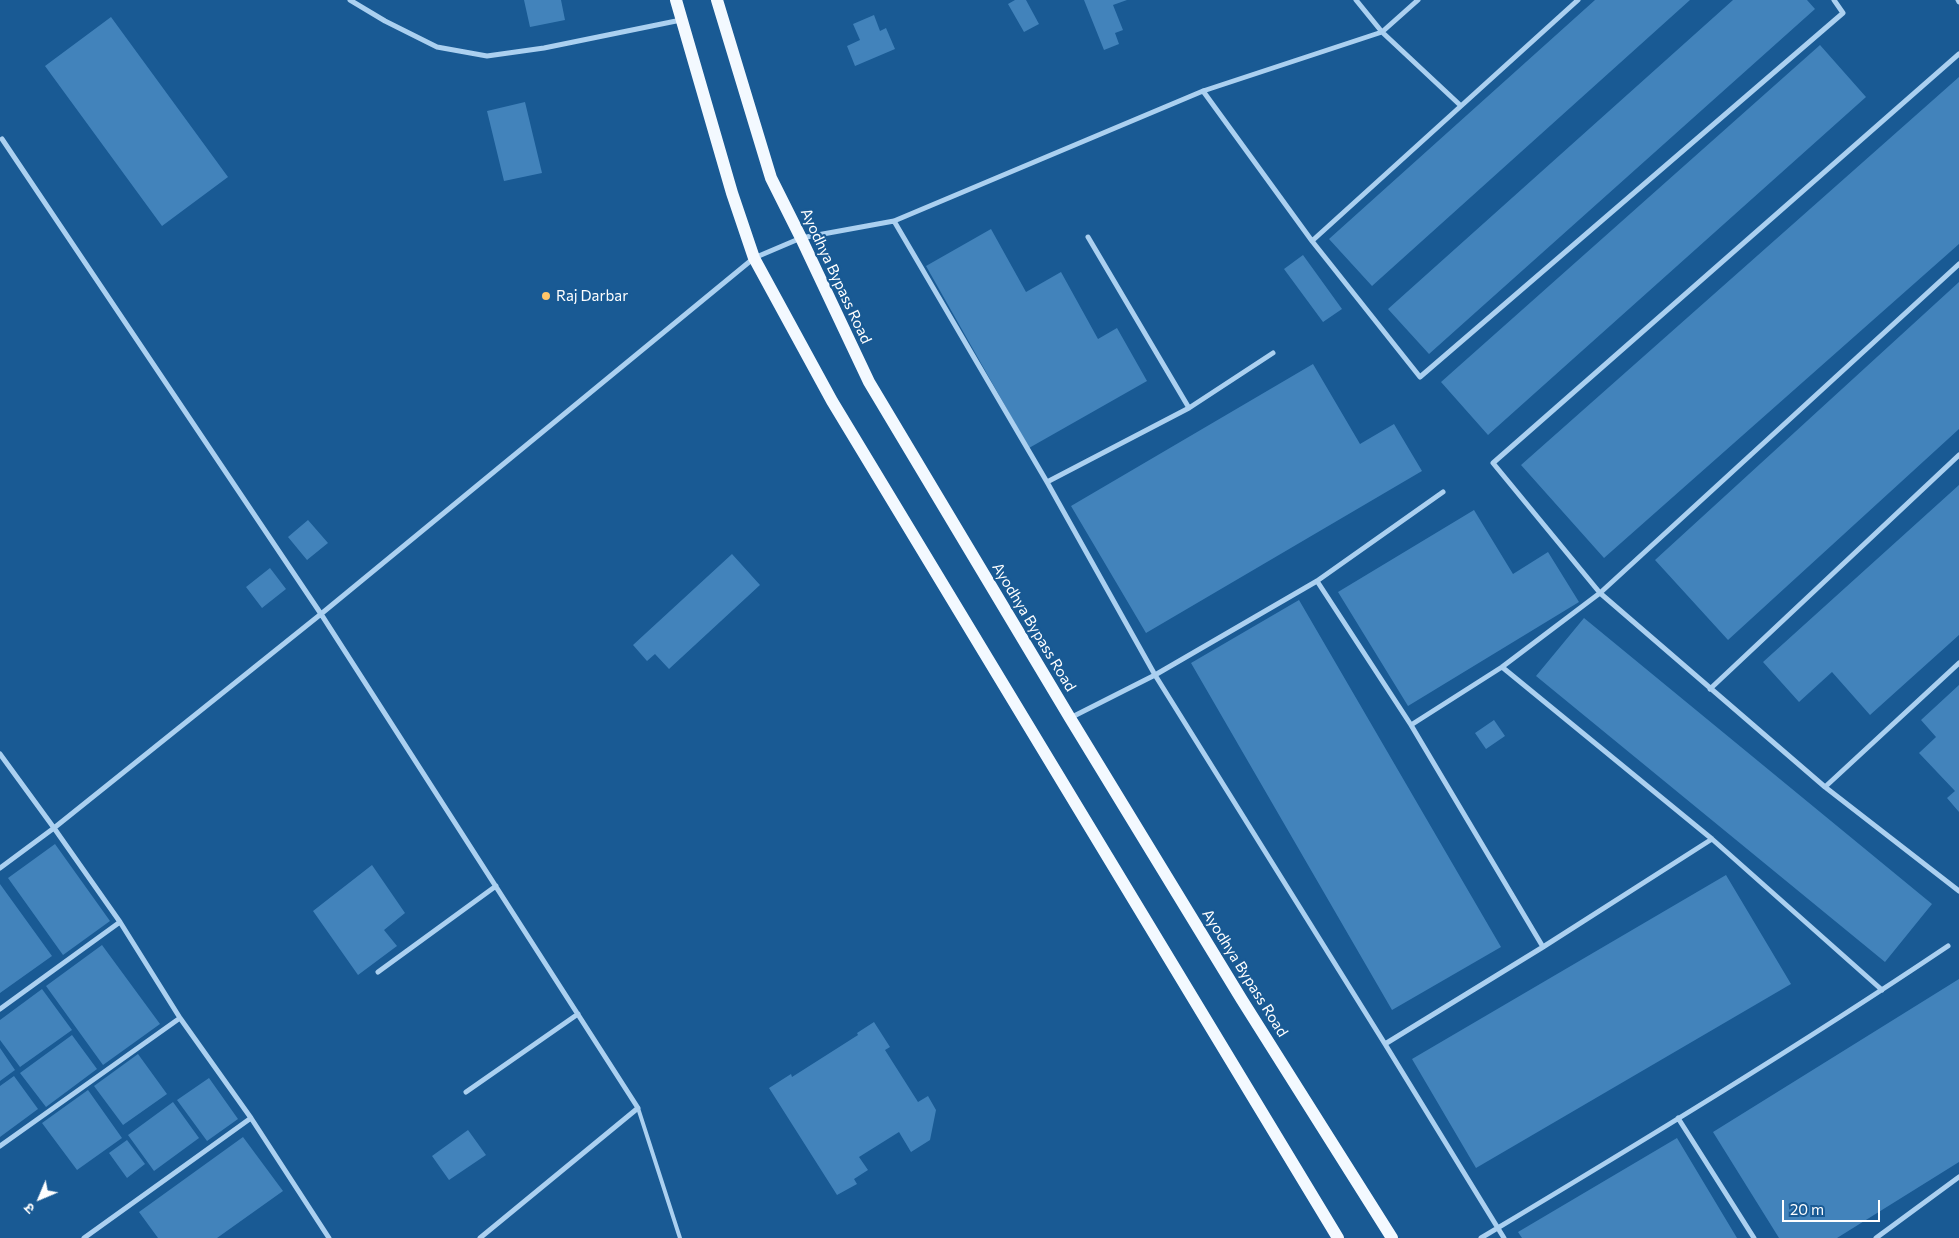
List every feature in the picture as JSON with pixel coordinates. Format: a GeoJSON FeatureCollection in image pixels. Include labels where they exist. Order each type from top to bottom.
{"type":"FeatureCollection","features":[{"type":"Feature","properties":{"kind":"main road"},"geometry":{"type":"LineString","coordinates":[[676,0],[732,193],[754,258],[832,401],[1338,1238]]}},
{"type":"Feature","properties":{"kind":"main road","name":"Ayodhya Bypass Road"},"geometry":{"type":"LineString","coordinates":[[717,0],[771,178],[868,382],[1237,992],[1392,1238]]}},
{"type":"Feature","properties":{"kind":"street"},"geometry":{"type":"LineString","coordinates":[[350,0],[437,47],[487,56],[544,48],[681,20]]}},
{"type":"Feature","properties":{"kind":"street"},"geometry":{"type":"LineString","coordinates":[[1356,0],[1382,32],[1460,105]]}},
{"type":"Feature","properties":{"kind":"street"},"geometry":{"type":"LineString","coordinates":[[0,868],[54,828],[320,614],[754,258],[801,238],[894,221],[1203,91],[1382,32],[1418,0]]}},
{"type":"Feature","properties":{"kind":"street"},"geometry":{"type":"LineString","coordinates":[[1312,241],[1578,0]]}},
{"type":"Feature","properties":{"kind":"street"},"geometry":{"type":"LineString","coordinates":[[1203,91],[1312,241],[1420,377],[1843,13],[1834,0]]}},
{"type":"Feature","properties":{"kind":"street"},"geometry":{"type":"LineString","coordinates":[[1959,54],[1493,463],[1600,593],[1824,787],[1959,891]]}},
{"type":"Feature","properties":{"kind":"street"},"geometry":{"type":"LineString","coordinates":[[2,139],[320,614],[638,1108],[480,1238]]}},
{"type":"Feature","properties":{"kind":"street"},"geometry":{"type":"LineString","coordinates":[[894,221],[1047,482],[1154,676],[1386,1044],[1504,1238]]}},
{"type":"Feature","properties":{"kind":"street"},"geometry":{"type":"LineString","coordinates":[[1088,237],[1189,408]]}},
{"type":"Feature","properties":{"kind":"street"},"geometry":{"type":"LineString","coordinates":[[1411,725],[1502,667],[1600,593],[1959,264]]}},
{"type":"Feature","properties":{"kind":"street"},"geometry":{"type":"LineString","coordinates":[[1047,482],[1189,408],[1273,353]]}},
{"type":"Feature","properties":{"kind":"street"},"geometry":{"type":"LineString","coordinates":[[1710,689],[1959,455]]}},
{"type":"Feature","properties":{"kind":"street"},"geometry":{"type":"LineString","coordinates":[[1070,718],[1154,676],[1317,581],[1443,492]]}},
{"type":"Feature","properties":{"kind":"street"},"geometry":{"type":"LineString","coordinates":[[1317,581],[1411,725],[1543,947]]}},
{"type":"Feature","properties":{"kind":"street"},"geometry":{"type":"LineString","coordinates":[[1824,787],[1959,663]]}},
{"type":"Feature","properties":{"kind":"street"},"geometry":{"type":"LineString","coordinates":[[1502,667],[1712,839],[1882,990]]}},
{"type":"Feature","properties":{"kind":"street"},"geometry":{"type":"LineString","coordinates":[[0,754],[120,922],[180,1018],[251,1118],[329,1238]]}},
{"type":"Feature","properties":{"kind":"street"},"geometry":{"type":"LineString","coordinates":[[1386,1044],[1712,839]]}},
{"type":"Feature","properties":{"kind":"street"},"geometry":{"type":"LineString","coordinates":[[378,972],[496,886]]}},
{"type":"Feature","properties":{"kind":"street"},"geometry":{"type":"LineString","coordinates":[[0,1010],[120,922]]}},
{"type":"Feature","properties":{"kind":"street"},"geometry":{"type":"LineString","coordinates":[[1480,1238],[1678,1118],[1882,990],[1948,946]]}},
{"type":"Feature","properties":{"kind":"street"},"geometry":{"type":"LineString","coordinates":[[466,1092],[578,1014]]}},
{"type":"Feature","properties":{"kind":"street"},"geometry":{"type":"LineString","coordinates":[[0,1146],[180,1018]]}},
{"type":"Feature","properties":{"kind":"street"},"geometry":{"type":"LineString","coordinates":[[84,1238],[251,1118]]}},
{"type":"Feature","properties":{"kind":"street"},"geometry":{"type":"LineString","coordinates":[[1678,1118],[1754,1238]]}},
{"type":"Feature","properties":{"kind":"street"},"geometry":{"type":"LineString","coordinates":[[1876,1238],[1959,1177]]}},
{"type":"Feature","properties":{"kind":"lane"},"geometry":{"type":"LineString","coordinates":[[638,1108],[680,1238]]}},
{"type":"Feature","properties":{"kind":"building"},"geometry":{"type":"Polygon","coordinates":[[[524,0],[561,0],[565,20],[530,27],[524,0]]]}},
{"type":"Feature","properties":{"kind":"building"},"geometry":{"type":"Polygon","coordinates":[[[1015,0],[1026,0],[1039,24],[1024,32],[1008,4],[1015,0]]]}},
{"type":"Feature","properties":{"kind":"building"},"geometry":{"type":"Polygon","coordinates":[[[1084,0],[1127,0],[1113,5],[1123,30],[1115,33],[1119,44],[1104,50],[1084,0]]]}},
{"type":"Feature","properties":{"kind":"building"},"geometry":{"type":"Polygon","coordinates":[[[1595,0],[1690,0],[1372,286],[1329,239],[1595,0]]]}},
{"type":"Feature","properties":{"kind":"building"},"geometry":{"type":"Polygon","coordinates":[[[1733,0],[1807,0],[1815,9],[1429,354],[1388,309],[1733,0]]]}},
{"type":"Feature","properties":{"kind":"building"},"geometry":{"type":"Polygon","coordinates":[[[874,15],[880,31],[886,28],[895,49],[855,66],[847,46],[860,40],[853,24],[874,15]]]}},
{"type":"Feature","properties":{"kind":"building"},"geometry":{"type":"Polygon","coordinates":[[[111,17],[228,177],[162,226],[45,66],[111,17]]]}},
{"type":"Feature","properties":{"kind":"building"},"geometry":{"type":"Polygon","coordinates":[[[1820,45],[1866,97],[1488,435],[1441,382],[1820,45]]]}},
{"type":"Feature","properties":{"kind":"building"},"geometry":{"type":"Polygon","coordinates":[[[1959,77],[1959,244],[1604,558],[1521,465],[1959,77]]]}},
{"type":"Feature","properties":{"kind":"building"},"geometry":{"type":"Polygon","coordinates":[[[525,102],[542,173],[504,181],[487,111],[525,102]]]}},
{"type":"Feature","properties":{"kind":"building"},"geometry":{"type":"Polygon","coordinates":[[[991,229],[1026,292],[1061,272],[1098,339],[1117,328],[1147,381],[1029,448],[926,266],[991,229]]]}},
{"type":"Feature","properties":{"kind":"building"},"geometry":{"type":"Polygon","coordinates":[[[1303,255],[1342,309],[1323,322],[1284,269],[1303,255]]]}},
{"type":"Feature","properties":{"kind":"building"},"geometry":{"type":"Polygon","coordinates":[[[1959,282],[1959,429],[1728,640],[1655,560],[1959,282]]]}},
{"type":"Feature","properties":{"kind":"building"},"geometry":{"type":"Polygon","coordinates":[[[1313,364],[1360,444],[1394,424],[1422,471],[1146,633],[1071,506],[1313,364]]]}},
{"type":"Feature","properties":{"kind":"building"},"geometry":{"type":"Polygon","coordinates":[[[1959,485],[1959,635],[1870,715],[1832,672],[1799,702],[1763,662],[1959,485]]]}},
{"type":"Feature","properties":{"kind":"building"},"geometry":{"type":"Polygon","coordinates":[[[1474,510],[1513,574],[1548,552],[1579,602],[1408,706],[1338,592],[1474,510]]]}},
{"type":"Feature","properties":{"kind":"building"},"geometry":{"type":"Polygon","coordinates":[[[308,520],[328,543],[307,560],[288,537],[308,520]]]}},
{"type":"Feature","properties":{"kind":"building"},"geometry":{"type":"Polygon","coordinates":[[[732,554],[760,585],[669,669],[655,654],[647,661],[633,645],[732,554]]]}},
{"type":"Feature","properties":{"kind":"building"},"geometry":{"type":"Polygon","coordinates":[[[270,568],[286,589],[262,608],[246,587],[270,568]]]}},
{"type":"Feature","properties":{"kind":"building"},"geometry":{"type":"Polygon","coordinates":[[[1299,600],[1501,947],[1392,1010],[1191,663],[1299,600]]]}},
{"type":"Feature","properties":{"kind":"building"},"geometry":{"type":"Polygon","coordinates":[[[1584,618],[1932,904],[1885,962],[1536,676],[1584,618]]]}},
{"type":"Feature","properties":{"kind":"building"},"geometry":{"type":"Polygon","coordinates":[[[1959,685],[1959,812],[1947,798],[1955,791],[1919,753],[1936,737],[1921,720],[1959,685]]]}},
{"type":"Feature","properties":{"kind":"building"},"geometry":{"type":"Polygon","coordinates":[[[1494,720],[1505,736],[1486,749],[1475,733],[1494,720]]]}},
{"type":"Feature","properties":{"kind":"building"},"geometry":{"type":"Polygon","coordinates":[[[55,844],[110,921],[63,955],[8,878],[55,844]]]}},
{"type":"Feature","properties":{"kind":"building"},"geometry":{"type":"Polygon","coordinates":[[[372,865],[405,913],[384,930],[397,946],[358,975],[313,911],[372,865]]]}},
{"type":"Feature","properties":{"kind":"building"},"geometry":{"type":"Polygon","coordinates":[[[1726,875],[1791,984],[1476,1168],[1412,1059],[1726,875]]]}},
{"type":"Feature","properties":{"kind":"building"},"geometry":{"type":"Polygon","coordinates":[[[0,884],[52,956],[0,993],[0,884]]]}},
{"type":"Feature","properties":{"kind":"building"},"geometry":{"type":"Polygon","coordinates":[[[102,945],[160,1024],[103,1065],[46,986],[102,945]]]}},
{"type":"Feature","properties":{"kind":"building"},"geometry":{"type":"Polygon","coordinates":[[[1959,979],[1959,1162],[1837,1238],[1779,1238],[1713,1132],[1959,979]]]}},
{"type":"Feature","properties":{"kind":"building"},"geometry":{"type":"Polygon","coordinates":[[[42,989],[72,1030],[20,1067],[0,1040],[0,1020],[42,989]]]}},
{"type":"Feature","properties":{"kind":"building"},"geometry":{"type":"Polygon","coordinates":[[[874,1022],[890,1047],[885,1050],[918,1102],[928,1096],[936,1110],[930,1140],[911,1152],[899,1132],[859,1157],[868,1170],[854,1179],[857,1184],[837,1195],[769,1088],[791,1074],[792,1077],[858,1035],[857,1033],[874,1022]]]}},
{"type":"Feature","properties":{"kind":"building"},"geometry":{"type":"Polygon","coordinates":[[[72,1035],[97,1069],[46,1107],[20,1073],[72,1035]]]}},
{"type":"Feature","properties":{"kind":"building"},"geometry":{"type":"Polygon","coordinates":[[[0,1048],[15,1070],[0,1081],[0,1048]]]}},
{"type":"Feature","properties":{"kind":"building"},"geometry":{"type":"Polygon","coordinates":[[[138,1054],[167,1094],[123,1125],[94,1086],[138,1054]]]}},
{"type":"Feature","properties":{"kind":"building"},"geometry":{"type":"Polygon","coordinates":[[[14,1076],[38,1109],[0,1137],[0,1086],[14,1076]]]}},
{"type":"Feature","properties":{"kind":"building"},"geometry":{"type":"Polygon","coordinates":[[[209,1078],[238,1119],[207,1141],[177,1100],[209,1078]]]}},
{"type":"Feature","properties":{"kind":"building"},"geometry":{"type":"Polygon","coordinates":[[[88,1090],[122,1138],[77,1170],[42,1123],[88,1090]]]}},
{"type":"Feature","properties":{"kind":"building"},"geometry":{"type":"Polygon","coordinates":[[[173,1102],[199,1138],[154,1171],[128,1135],[173,1102]]]}},
{"type":"Feature","properties":{"kind":"building"},"geometry":{"type":"Polygon","coordinates":[[[468,1130],[486,1155],[449,1180],[432,1156],[468,1130]]]}},
{"type":"Feature","properties":{"kind":"building"},"geometry":{"type":"Polygon","coordinates":[[[243,1137],[283,1191],[217,1238],[158,1238],[139,1212],[243,1137]]]}},
{"type":"Feature","properties":{"kind":"building"},"geometry":{"type":"Polygon","coordinates":[[[1677,1138],[1737,1238],[1522,1238],[1518,1232],[1677,1138]]]}},
{"type":"Feature","properties":{"kind":"building"},"geometry":{"type":"Polygon","coordinates":[[[127,1140],[145,1164],[127,1178],[109,1153],[127,1140]]]}},
{"type":"Feature","properties":{"kind":"place","name":"Raj Darbar"},"geometry":{"type":"Point","coordinates":[546,296]}}]}
